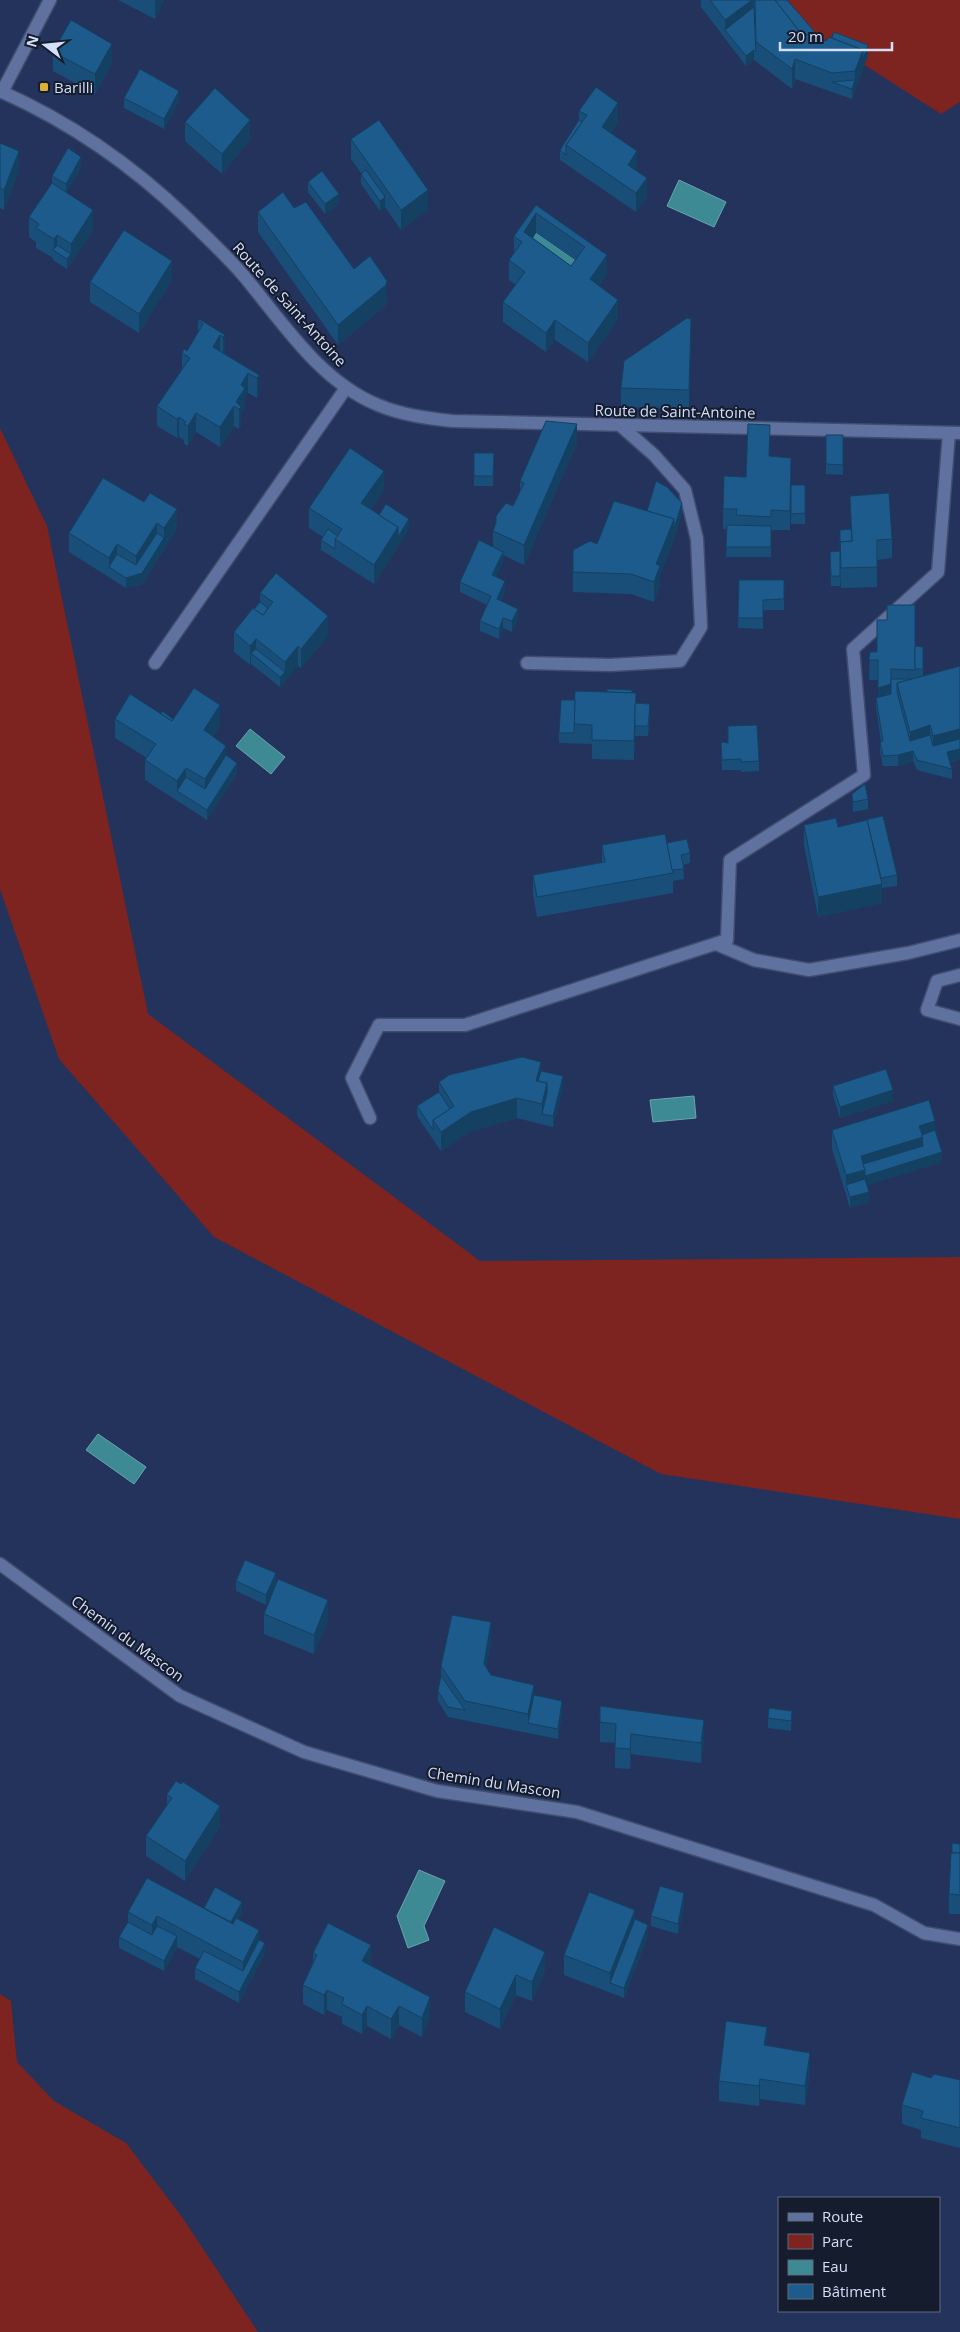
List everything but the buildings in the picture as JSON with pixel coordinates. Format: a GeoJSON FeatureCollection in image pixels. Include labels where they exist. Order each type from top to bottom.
{"type":"FeatureCollection","features":[{"type":"Feature","properties":{"kind":"street"},"geometry":{"type":"LineString","coordinates":[[1,91],[50,0]]}},
{"type":"Feature","properties":{"kind":"street","name":"Route de Saint-Antoine"},"geometry":{"type":"LineString","coordinates":[[1,91],[89,138],[135,171],[185,216],[241,273],[316,361],[346,388],[376,405],[407,416],[452,421],[955,433]]}},
{"type":"Feature","properties":{"kind":"street"},"geometry":{"type":"LineString","coordinates":[[155,662],[346,388]]}},
{"type":"Feature","properties":{"kind":"street"},"geometry":{"type":"LineString","coordinates":[[527,663],[611,664],[680,661],[701,627],[697,539],[685,490],[654,454],[620,426]]}},
{"type":"Feature","properties":{"kind":"street"},"geometry":{"type":"LineString","coordinates":[[370,1118],[352,1078],[379,1025],[465,1025],[727,940],[730,860],[864,775],[853,649],[938,572],[955,433]]}},
{"type":"Feature","properties":{"kind":"street"},"geometry":{"type":"LineString","coordinates":[[716,944],[754,960],[809,970],[908,953],[960,940]]}},
{"type":"Feature","properties":{"kind":"street"},"geometry":{"type":"LineString","coordinates":[[960,975],[936,981],[927,1010],[960,1018]]}},
{"type":"Feature","properties":{"kind":"street","name":"Chemin du Mascon"},"geometry":{"type":"LineString","coordinates":[[0,1564],[180,1696],[304,1752],[436,1791],[576,1812],[874,1905],[924,1933],[960,1939]]}},
{"type":"Feature","properties":{"kind":"green space"},"geometry":{"type":"Polygon","coordinates":[[[763,0],[960,0],[960,102],[941,114],[763,0]]]}},
{"type":"Feature","properties":{"kind":"green space"},"geometry":{"type":"Polygon","coordinates":[[[0,428],[47,526],[148,1014],[480,1261],[960,1257],[960,1519],[661,1474],[214,1237],[59,1059],[0,889],[0,428]]]}},
{"type":"Feature","properties":{"kind":"green space"},"geometry":{"type":"Polygon","coordinates":[[[0,1994],[11,2001],[17,2062],[54,2101],[126,2143],[182,2217],[258,2332],[0,2332],[0,1994]]]}},
{"type":"Feature","properties":{"kind":"water"},"geometry":{"type":"Polygon","coordinates":[[[679,180],[726,202],[714,227],[667,206],[679,180]]]}},
{"type":"Feature","properties":{"kind":"water"},"geometry":{"type":"Polygon","coordinates":[[[536,233],[585,267],[571,285],[524,252],[536,233]]]}},
{"type":"Feature","properties":{"kind":"water"},"geometry":{"type":"Polygon","coordinates":[[[250,729],[285,757],[271,774],[236,746],[250,729]]]}},
{"type":"Feature","properties":{"kind":"water"},"geometry":{"type":"Polygon","coordinates":[[[694,1096],[696,1118],[653,1122],[650,1100],[694,1096]]]}},
{"type":"Feature","properties":{"kind":"water"},"geometry":{"type":"Polygon","coordinates":[[[98,1434],[146,1467],[134,1484],[86,1450],[98,1434]]]}},
{"type":"Feature","properties":{"kind":"water"},"geometry":{"type":"Polygon","coordinates":[[[419,1870],[445,1881],[424,1926],[429,1940],[408,1948],[397,1916],[419,1870]]]}},
{"type":"Feature","properties":{"kind":"place","name":"Barilli"},"geometry":{"type":"Point","coordinates":[44,87]}}]}
